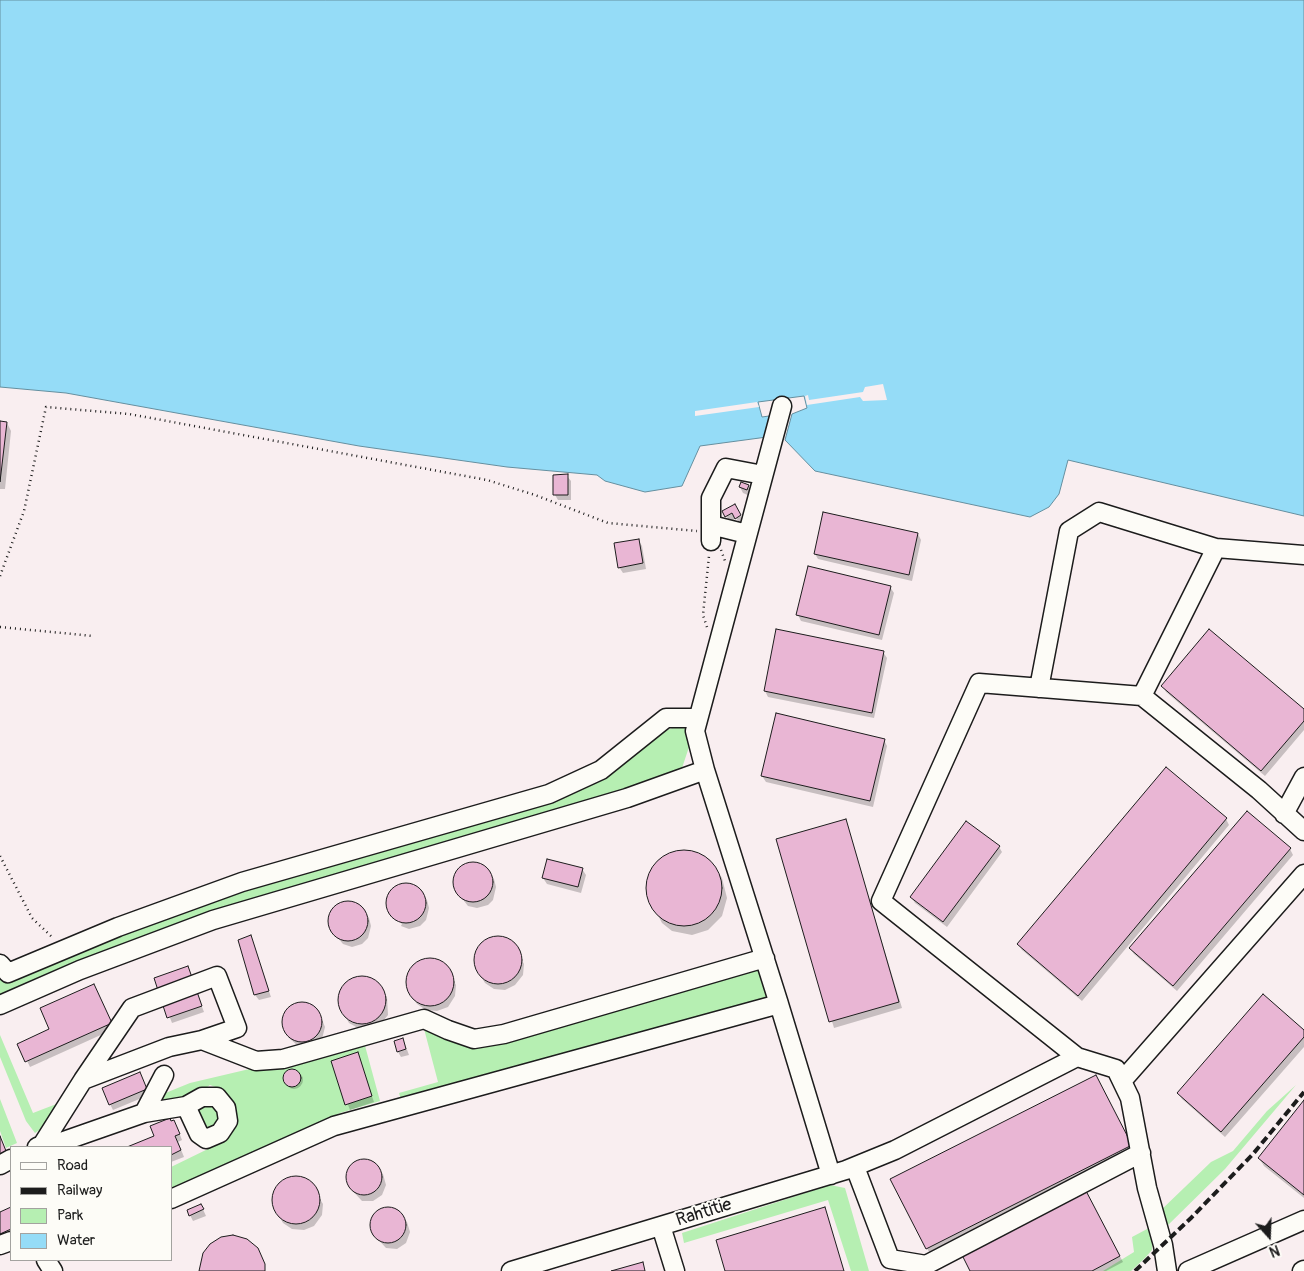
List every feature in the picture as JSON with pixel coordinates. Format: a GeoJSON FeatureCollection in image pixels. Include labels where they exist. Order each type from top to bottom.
{"type":"FeatureCollection","features":[{"type":"Feature","properties":{"kind":"street"},"geometry":{"type":"LineString","coordinates":[[782,406],[695,731],[705,770],[831,1175]]}},
{"type":"Feature","properties":{"kind":"street"},"geometry":{"type":"LineString","coordinates":[[747,534],[711,533],[711,498],[726,468],[764,475]]}},
{"type":"Feature","properties":{"kind":"street"},"geometry":{"type":"LineString","coordinates":[[1039,688],[1069,531],[1099,512],[1216,548],[1304,555]]}},
{"type":"Feature","properties":{"kind":"street"},"geometry":{"type":"LineString","coordinates":[[1142,696],[1216,548]]}},
{"type":"Feature","properties":{"kind":"street"},"geometry":{"type":"LineString","coordinates":[[1167,1271],[1130,1098],[1116,1069],[1077,1057],[881,901],[979,683],[1142,696],[1259,790],[1304,831]]}},
{"type":"Feature","properties":{"kind":"street"},"geometry":{"type":"LineString","coordinates":[[0,964],[8,973],[118,927],[242,882],[549,794],[600,770],[666,718],[698,718]]}},
{"type":"Feature","properties":{"kind":"street"},"geometry":{"type":"LineString","coordinates":[[0,1005],[80,970],[213,920],[628,798],[705,770]]}},
{"type":"Feature","properties":{"kind":"street"},"geometry":{"type":"LineString","coordinates":[[1284,814],[1304,777]]}},
{"type":"Feature","properties":{"kind":"street"},"geometry":{"type":"LineString","coordinates":[[1122,1081],[1304,874]]}},
{"type":"Feature","properties":{"kind":"street"},"geometry":{"type":"LineString","coordinates":[[202,1040],[256,1062],[283,1059],[424,1019],[474,1039],[504,1034],[765,958]]}},
{"type":"Feature","properties":{"kind":"street"},"geometry":{"type":"LineString","coordinates":[[39,1146],[54,1126],[83,1080],[132,1008],[217,976],[236,1028],[202,1040],[169,1047],[83,1080]]}},
{"type":"Feature","properties":{"kind":"street"},"geometry":{"type":"LineString","coordinates":[[172,1199],[334,1126],[779,1004]]}},
{"type":"Feature","properties":{"kind":"street","name":"Rahtitie"},"geometry":{"type":"LineString","coordinates":[[511,1271],[855,1167],[895,1150],[1077,1057]]}},
{"type":"Feature","properties":{"kind":"street"},"geometry":{"type":"LineString","coordinates":[[144,1113],[164,1075]]}},
{"type":"Feature","properties":{"kind":"street"},"geometry":{"type":"LineString","coordinates":[[39,1146],[67,1144],[144,1113],[186,1106]]}},
{"type":"Feature","properties":{"kind":"street"},"geometry":{"type":"LineString","coordinates":[[54,1126],[67,1144]]}},
{"type":"Feature","properties":{"kind":"street"},"geometry":{"type":"LineString","coordinates":[[855,1167],[890,1260],[928,1268],[1141,1153]]}},
{"type":"Feature","properties":{"kind":"street"},"geometry":{"type":"LineString","coordinates":[[1188,1271],[1304,1220]]}},
{"type":"Feature","properties":{"kind":"street"},"geometry":{"type":"LineString","coordinates":[[660,1226],[674,1271]]}},
{"type":"Feature","properties":{"kind":"path"},"geometry":{"type":"LineString","coordinates":[[0,576],[24,511],[46,407],[129,414],[486,480],[535,495],[608,523],[695,529],[711,533],[722,550],[726,566]]}},
{"type":"Feature","properties":{"kind":"path"},"geometry":{"type":"LineString","coordinates":[[708,631],[703,615],[711,533]]}},
{"type":"Feature","properties":{"kind":"path"},"geometry":{"type":"LineString","coordinates":[[0,628],[93,636]]}},
{"type":"Feature","properties":{"kind":"path"},"geometry":{"type":"LineString","coordinates":[[0,856],[32,918],[66,949]]}},
{"type":"Feature","properties":{"kind":"green space"},"geometry":{"type":"Polygon","coordinates":[[[677,726],[689,729],[689,747],[682,768],[664,779],[0,998],[0,979],[242,887],[552,797],[658,734],[677,726]]]}},
{"type":"Feature","properties":{"kind":"green space"},"geometry":{"type":"Polygon","coordinates":[[[758,966],[771,1000],[402,1104],[399,1093],[438,1082],[423,1025],[446,1039],[471,1044],[758,966]]]}},
{"type":"Feature","properties":{"kind":"green space"},"geometry":{"type":"Polygon","coordinates":[[[0,1035],[33,1113],[59,1103],[41,1129],[35,1133],[26,1121],[0,1057],[0,1035]]]}},
{"type":"Feature","properties":{"kind":"green space"},"geometry":{"type":"Polygon","coordinates":[[[364,1042],[380,1101],[340,1113],[286,1142],[172,1195],[172,1167],[212,1147],[227,1137],[233,1109],[223,1090],[210,1085],[191,1098],[164,1107],[163,1094],[190,1083],[364,1042]]]}},
{"type":"Feature","properties":{"kind":"green space"},"geometry":{"type":"Polygon","coordinates":[[[1296,1085],[1225,1169],[1165,1228],[1159,1212],[1211,1162],[1233,1151],[1267,1111],[1296,1085]]]}},
{"type":"Feature","properties":{"kind":"green space"},"geometry":{"type":"Polygon","coordinates":[[[0,1099],[17,1143],[6,1148],[0,1131],[0,1099]]]}},
{"type":"Feature","properties":{"kind":"green space"},"geometry":{"type":"Polygon","coordinates":[[[200,1103],[218,1105],[223,1121],[210,1129],[205,1128],[197,1110],[200,1103]]]}},
{"type":"Feature","properties":{"kind":"green space"},"geometry":{"type":"Polygon","coordinates":[[[830,1185],[845,1188],[869,1271],[851,1271],[828,1200],[684,1243],[682,1233],[830,1185]]]}},
{"type":"Feature","properties":{"kind":"green space"},"geometry":{"type":"Polygon","coordinates":[[[1149,1228],[1153,1241],[1152,1250],[1145,1258],[1131,1271],[1103,1271],[1134,1252],[1132,1237],[1149,1228]]]}},
{"type":"Feature","properties":{"kind":"water"},"geometry":{"type":"Polygon","coordinates":[[[0,0],[1304,0],[1304,516],[1068,460],[1059,494],[1049,507],[1030,517],[815,471],[785,440],[792,414],[807,408],[804,396],[758,402],[762,417],[769,416],[771,428],[767,437],[700,446],[682,486],[645,492],[605,481],[597,475],[507,467],[359,446],[66,393],[0,387],[0,0]]]}},
{"type":"Feature","properties":{"kind":"pier"},"geometry":{"type":"Polygon","coordinates":[[[883,384],[887,400],[863,401],[860,397],[807,405],[805,396],[808,395],[809,400],[863,392],[865,387],[883,384]]]}},
{"type":"Feature","properties":{"kind":"pier"},"geometry":{"type":"Polygon","coordinates":[[[757,402],[759,407],[695,416],[695,411],[757,402]]]}},
{"type":"Feature","properties":{"kind":"building"},"geometry":{"type":"Polygon","coordinates":[[[0,421],[7,422],[0,482],[0,421]]]}},
{"type":"Feature","properties":{"kind":"building"},"geometry":{"type":"Polygon","coordinates":[[[568,474],[568,495],[553,495],[553,475],[568,474]]]}},
{"type":"Feature","properties":{"kind":"building"},"geometry":{"type":"Polygon","coordinates":[[[741,482],[749,485],[747,490],[739,487],[741,482]]]}},
{"type":"Feature","properties":{"kind":"building"},"geometry":{"type":"Polygon","coordinates":[[[735,504],[741,515],[735,519],[732,513],[725,517],[722,511],[735,504]]]}},
{"type":"Feature","properties":{"kind":"building"},"geometry":{"type":"Polygon","coordinates":[[[823,512],[918,533],[909,575],[814,554],[823,512]]]}},
{"type":"Feature","properties":{"kind":"building"},"geometry":{"type":"Polygon","coordinates":[[[639,539],[643,563],[618,568],[614,543],[639,539]]]}},
{"type":"Feature","properties":{"kind":"building"},"geometry":{"type":"Polygon","coordinates":[[[808,566],[891,586],[879,635],[796,615],[808,566]]]}},
{"type":"Feature","properties":{"kind":"building"},"geometry":{"type":"Polygon","coordinates":[[[776,629],[884,651],[872,713],[764,691],[776,629]]]}},
{"type":"Feature","properties":{"kind":"building"},"geometry":{"type":"Polygon","coordinates":[[[1209,629],[1304,709],[1304,721],[1261,771],[1161,686],[1209,629]]]}},
{"type":"Feature","properties":{"kind":"building"},"geometry":{"type":"Polygon","coordinates":[[[776,713],[885,739],[870,801],[761,776],[776,713]]]}},
{"type":"Feature","properties":{"kind":"building"},"geometry":{"type":"Polygon","coordinates":[[[1166,767],[1227,818],[1078,996],[1017,944],[1166,767]]]}},
{"type":"Feature","properties":{"kind":"building"},"geometry":{"type":"Polygon","coordinates":[[[1247,811],[1291,848],[1173,986],[1129,948],[1247,811]]]}},
{"type":"Feature","properties":{"kind":"building"},"geometry":{"type":"Polygon","coordinates":[[[846,819],[899,1002],[829,1022],[776,839],[846,819]]]}},
{"type":"Feature","properties":{"kind":"building"},"geometry":{"type":"Polygon","coordinates":[[[966,821],[1000,846],[943,922],[910,897],[966,821]]]}},
{"type":"Feature","properties":{"kind":"building"},"geometry":{"type":"Polygon","coordinates":[[[677,850],[691,850],[705,856],[716,867],[722,881],[719,903],[711,915],[691,926],[677,926],[663,920],[652,909],[646,895],[646,881],[652,867],[663,856],[677,850]]]}},
{"type":"Feature","properties":{"kind":"building"},"geometry":{"type":"Polygon","coordinates":[[[547,859],[583,868],[578,887],[542,878],[547,859]]]}},
{"type":"Feature","properties":{"kind":"building"},"geometry":{"type":"Polygon","coordinates":[[[469,862],[477,862],[484,865],[490,871],[493,882],[490,893],[484,899],[477,902],[469,902],[462,899],[456,893],[453,886],[453,878],[456,871],[462,865],[469,862]]]}},
{"type":"Feature","properties":{"kind":"building"},"geometry":{"type":"Polygon","coordinates":[[[402,883],[410,883],[417,886],[423,892],[426,903],[423,914],[417,920],[410,923],[402,923],[395,920],[389,914],[386,907],[386,899],[389,892],[395,886],[402,883]]]}},
{"type":"Feature","properties":{"kind":"building"},"geometry":{"type":"Polygon","coordinates":[[[344,901],[352,901],[359,904],[365,910],[368,921],[365,932],[359,938],[352,941],[344,941],[337,938],[331,932],[328,925],[328,917],[331,910],[337,904],[344,901]]]}},
{"type":"Feature","properties":{"kind":"building"},"geometry":{"type":"Polygon","coordinates":[[[251,935],[269,991],[254,995],[238,940],[251,935]]]}},
{"type":"Feature","properties":{"kind":"building"},"geometry":{"type":"Polygon","coordinates":[[[498,936],[507,938],[515,943],[520,951],[522,960],[520,969],[515,977],[507,982],[498,984],[489,982],[481,977],[476,969],[474,960],[476,951],[481,943],[489,938],[498,936]]]}},
{"type":"Feature","properties":{"kind":"building"},"geometry":{"type":"Polygon","coordinates":[[[430,958],[439,960],[447,965],[452,973],[454,982],[452,991],[447,999],[439,1004],[430,1006],[421,1004],[413,999],[408,991],[406,982],[408,973],[413,965],[421,960],[430,958]]]}},
{"type":"Feature","properties":{"kind":"building"},"geometry":{"type":"Polygon","coordinates":[[[188,966],[202,1006],[167,1018],[154,978],[188,966]]]}},
{"type":"Feature","properties":{"kind":"building"},"geometry":{"type":"Polygon","coordinates":[[[362,976],[371,978],[379,983],[384,991],[386,1000],[384,1009],[379,1017],[371,1022],[362,1024],[353,1022],[345,1017],[340,1009],[338,1000],[340,991],[345,983],[353,978],[362,976]]]}},
{"type":"Feature","properties":{"kind":"building"},"geometry":{"type":"Polygon","coordinates":[[[94,984],[112,1023],[25,1062],[17,1044],[49,1029],[40,1008],[94,984]]]}},
{"type":"Feature","properties":{"kind":"building"},"geometry":{"type":"Polygon","coordinates":[[[1263,994],[1304,1030],[1304,1037],[1221,1132],[1177,1093],[1263,994]]]}},
{"type":"Feature","properties":{"kind":"building"},"geometry":{"type":"Polygon","coordinates":[[[298,1002],[306,1002],[313,1005],[319,1011],[322,1022],[319,1033],[313,1039],[306,1042],[298,1042],[291,1039],[285,1033],[282,1026],[282,1018],[285,1011],[291,1005],[298,1002]]]}},
{"type":"Feature","properties":{"kind":"building"},"geometry":{"type":"Polygon","coordinates":[[[403,1038],[406,1049],[397,1052],[394,1041],[403,1038]]]}},
{"type":"Feature","properties":{"kind":"building"},"geometry":{"type":"Polygon","coordinates":[[[358,1052],[372,1096],[345,1105],[331,1061],[358,1052]]]}},
{"type":"Feature","properties":{"kind":"building"},"geometry":{"type":"Polygon","coordinates":[[[288,1069],[296,1069],[301,1074],[299,1085],[288,1087],[283,1082],[283,1074],[288,1069]]]}},
{"type":"Feature","properties":{"kind":"building"},"geometry":{"type":"Polygon","coordinates":[[[140,1072],[147,1089],[109,1105],[102,1088],[140,1072]]]}},
{"type":"Feature","properties":{"kind":"building"},"geometry":{"type":"Polygon","coordinates":[[[1096,1075],[1132,1145],[926,1249],[890,1179],[1096,1075]]]}},
{"type":"Feature","properties":{"kind":"building"},"geometry":{"type":"Polygon","coordinates":[[[1304,1100],[1304,1195],[1258,1158],[1304,1100]]]}},
{"type":"Feature","properties":{"kind":"building"},"geometry":{"type":"Polygon","coordinates":[[[170,1118],[171,1121],[174,1120],[180,1134],[175,1136],[181,1150],[172,1154],[172,1146],[129,1146],[154,1136],[150,1126],[170,1118]]]}},
{"type":"Feature","properties":{"kind":"building"},"geometry":{"type":"Polygon","coordinates":[[[0,1136],[6,1151],[0,1154],[0,1136]]]}},
{"type":"Feature","properties":{"kind":"building"},"geometry":{"type":"Polygon","coordinates":[[[364,1159],[371,1160],[377,1164],[381,1170],[381,1184],[377,1190],[371,1194],[364,1195],[357,1194],[351,1190],[347,1184],[346,1177],[347,1170],[351,1164],[357,1160],[364,1159]]]}},
{"type":"Feature","properties":{"kind":"building"},"geometry":{"type":"Polygon","coordinates":[[[296,1176],[305,1178],[313,1183],[318,1191],[320,1200],[318,1209],[313,1217],[305,1222],[296,1224],[287,1222],[279,1217],[274,1209],[272,1200],[274,1191],[279,1183],[287,1178],[296,1176]]]}},
{"type":"Feature","properties":{"kind":"building"},"geometry":{"type":"Polygon","coordinates":[[[1085,1189],[1120,1256],[1092,1271],[970,1271],[961,1253],[1085,1189]]]}},
{"type":"Feature","properties":{"kind":"building"},"geometry":{"type":"Polygon","coordinates":[[[201,1204],[204,1209],[189,1216],[187,1210],[201,1204]]]}},
{"type":"Feature","properties":{"kind":"building"},"geometry":{"type":"Polygon","coordinates":[[[10,1207],[10,1229],[0,1234],[0,1212],[10,1207]]]}},
{"type":"Feature","properties":{"kind":"building"},"geometry":{"type":"Polygon","coordinates":[[[388,1207],[395,1208],[401,1212],[405,1218],[405,1232],[401,1238],[395,1242],[388,1243],[381,1242],[375,1238],[371,1232],[370,1225],[371,1218],[375,1212],[381,1208],[388,1207]]]}},
{"type":"Feature","properties":{"kind":"building"},"geometry":{"type":"Polygon","coordinates":[[[825,1207],[844,1271],[725,1271],[716,1240],[825,1207]]]}},
{"type":"Feature","properties":{"kind":"building"},"geometry":{"type":"Polygon","coordinates":[[[233,1235],[247,1239],[258,1248],[265,1264],[265,1271],[199,1271],[203,1253],[210,1244],[221,1237],[233,1235]]]}},
{"type":"Feature","properties":{"kind":"building"},"geometry":{"type":"Polygon","coordinates":[[[643,1262],[645,1271],[611,1271],[643,1262]]]}},
{"type":"Feature","properties":{"kind":"railway"},"geometry":{"type":"LineString","coordinates":[[1135,1271],[1191,1218],[1253,1154],[1304,1092]]}}]}
